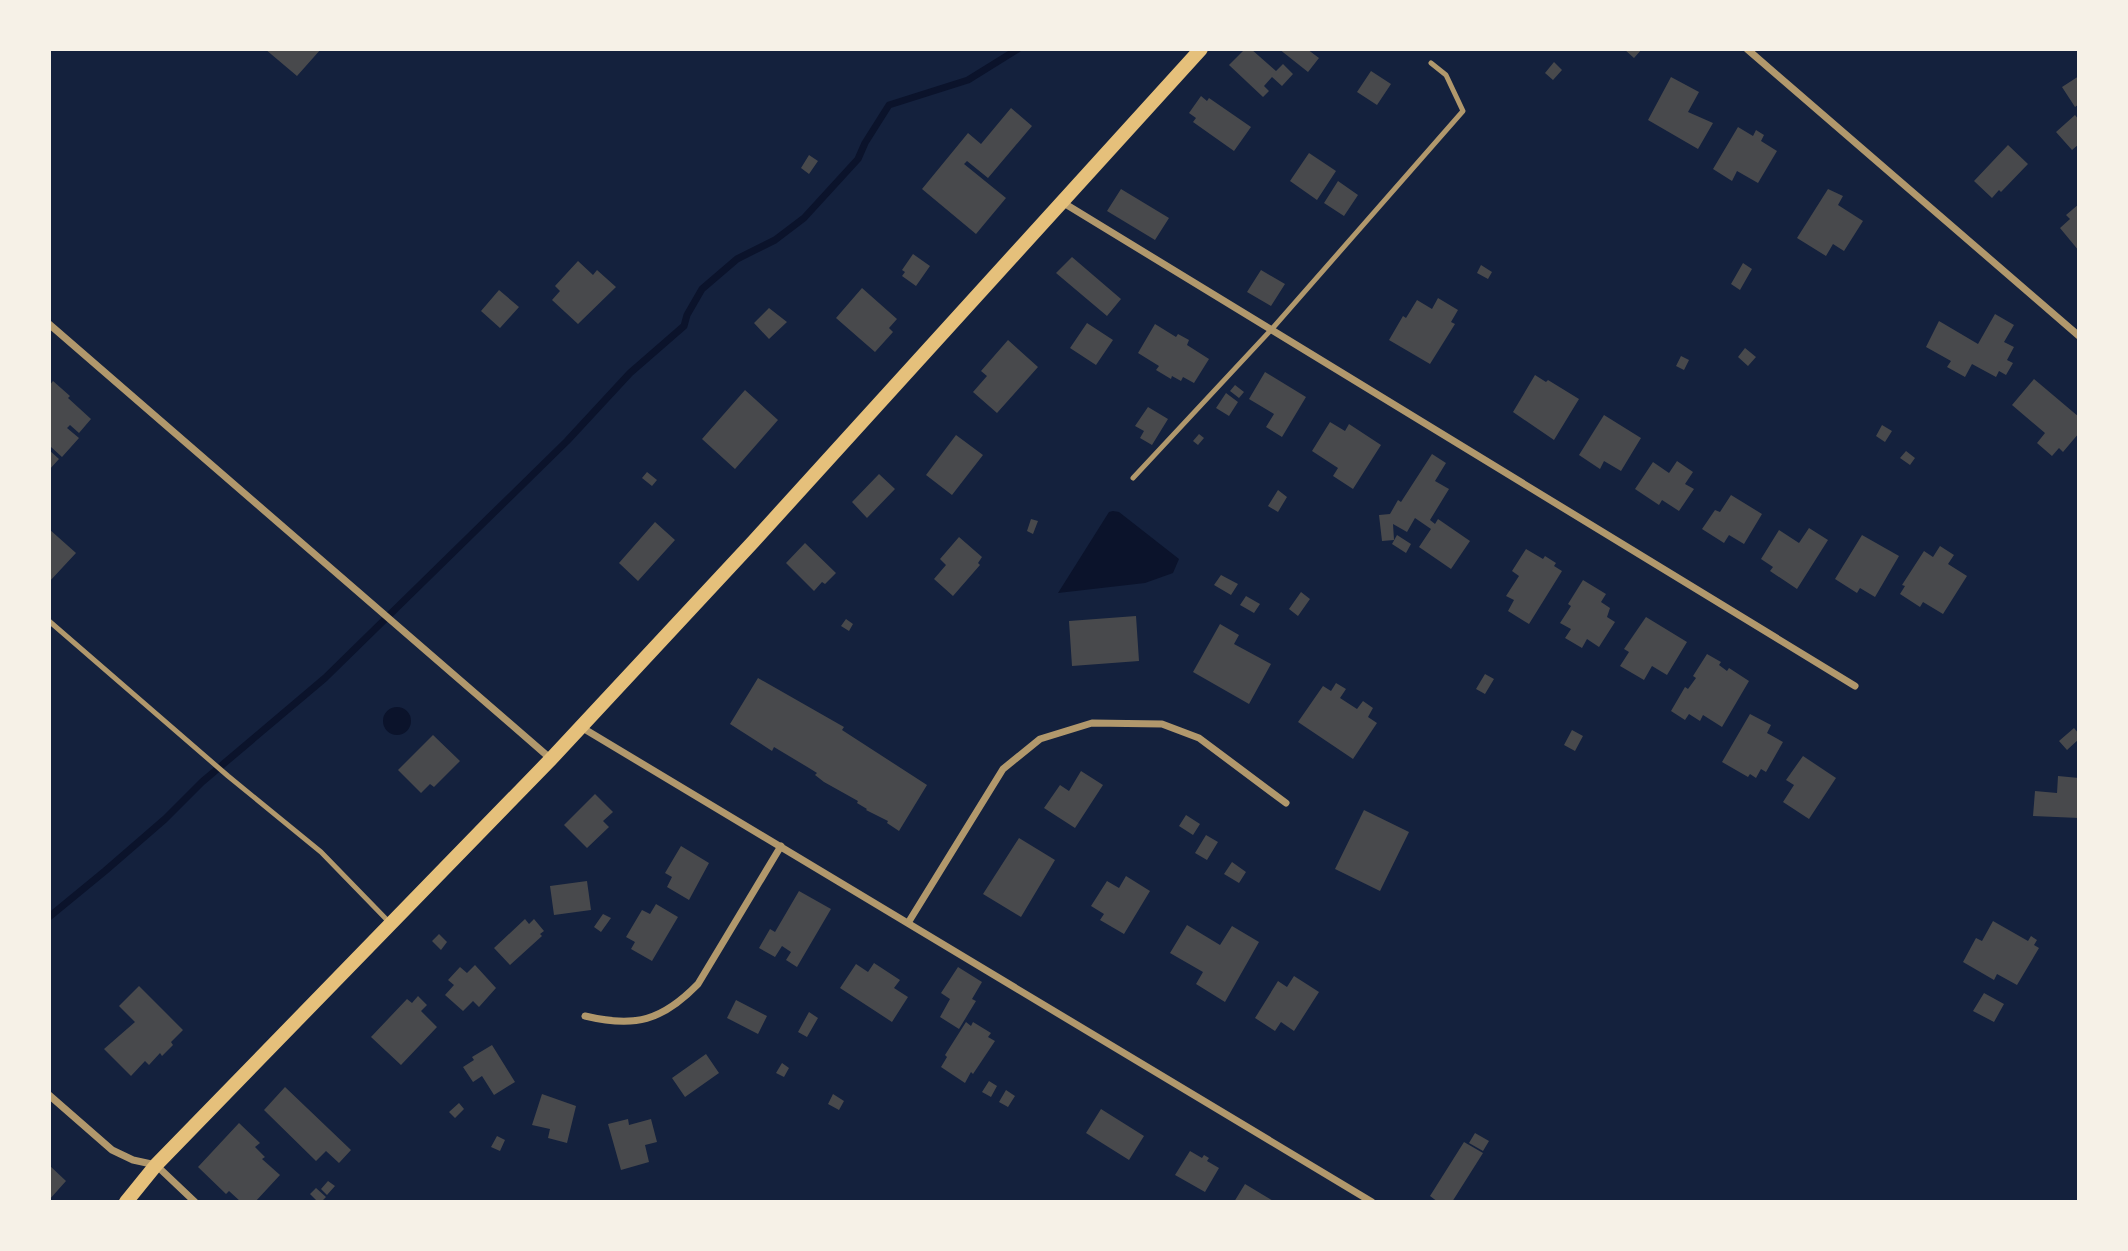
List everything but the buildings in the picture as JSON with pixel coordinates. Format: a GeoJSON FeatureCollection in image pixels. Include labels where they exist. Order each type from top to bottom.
{"type":"FeatureCollection","features":[{"type":"Feature","properties":{"kind":"main road"},"geometry":{"type":"LineString","coordinates":[[126,1202],[156,1165],[551,759],[753,542],[1201,49]]}},
{"type":"Feature","properties":{"kind":"street"},"geometry":{"type":"LineString","coordinates":[[1747,49],[2079,336]]}},
{"type":"Feature","properties":{"kind":"street"},"geometry":{"type":"LineString","coordinates":[[1061,202],[1855,686]]}},
{"type":"Feature","properties":{"kind":"street"},"geometry":{"type":"LineString","coordinates":[[49,324],[551,759]]}},
{"type":"Feature","properties":{"kind":"street"},"geometry":{"type":"LineString","coordinates":[[908,923],[1003,769],[1040,739],[1092,723],[1162,724],[1199,738],[1286,803]]}},
{"type":"Feature","properties":{"kind":"street"},"geometry":{"type":"LineString","coordinates":[[581,726],[1372,1202]]}},
{"type":"Feature","properties":{"kind":"street"},"geometry":{"type":"LineString","coordinates":[[584,1016],[611,1022],[635,1021],[658,1015],[681,1001],[698,984],[781,846]]}},
{"type":"Feature","properties":{"kind":"street"},"geometry":{"type":"LineString","coordinates":[[49,1095],[112,1150],[133,1160],[156,1165],[195,1202]]}},
{"type":"Feature","properties":{"kind":"lane"},"geometry":{"type":"LineString","coordinates":[[1133,478],[1271,330],[1463,111],[1446,75],[1431,63]]}},
{"type":"Feature","properties":{"kind":"lane"},"geometry":{"type":"LineString","coordinates":[[49,621],[228,776],[321,852],[390,923]]}},
{"type":"Feature","properties":{"kind":"water"},"geometry":{"type":"Polygon","coordinates":[[[1109,512],[1119,512],[1179,559],[1173,573],[1145,583],[1058,593],[1109,512]]]}},
{"type":"Feature","properties":{"kind":"water"},"geometry":{"type":"Polygon","coordinates":[[[397,707],[407,711],[411,721],[407,731],[397,735],[387,731],[383,721],[387,711],[397,707]]]}},
{"type":"Feature","properties":{"kind":"waterway"},"geometry":{"type":"LineString","coordinates":[[49,917],[325,678],[567,441],[630,373],[684,326],[687,315],[702,289],[737,259],[775,240],[804,218],[858,159],[889,105],[968,80],[1018,49]]}}]}
